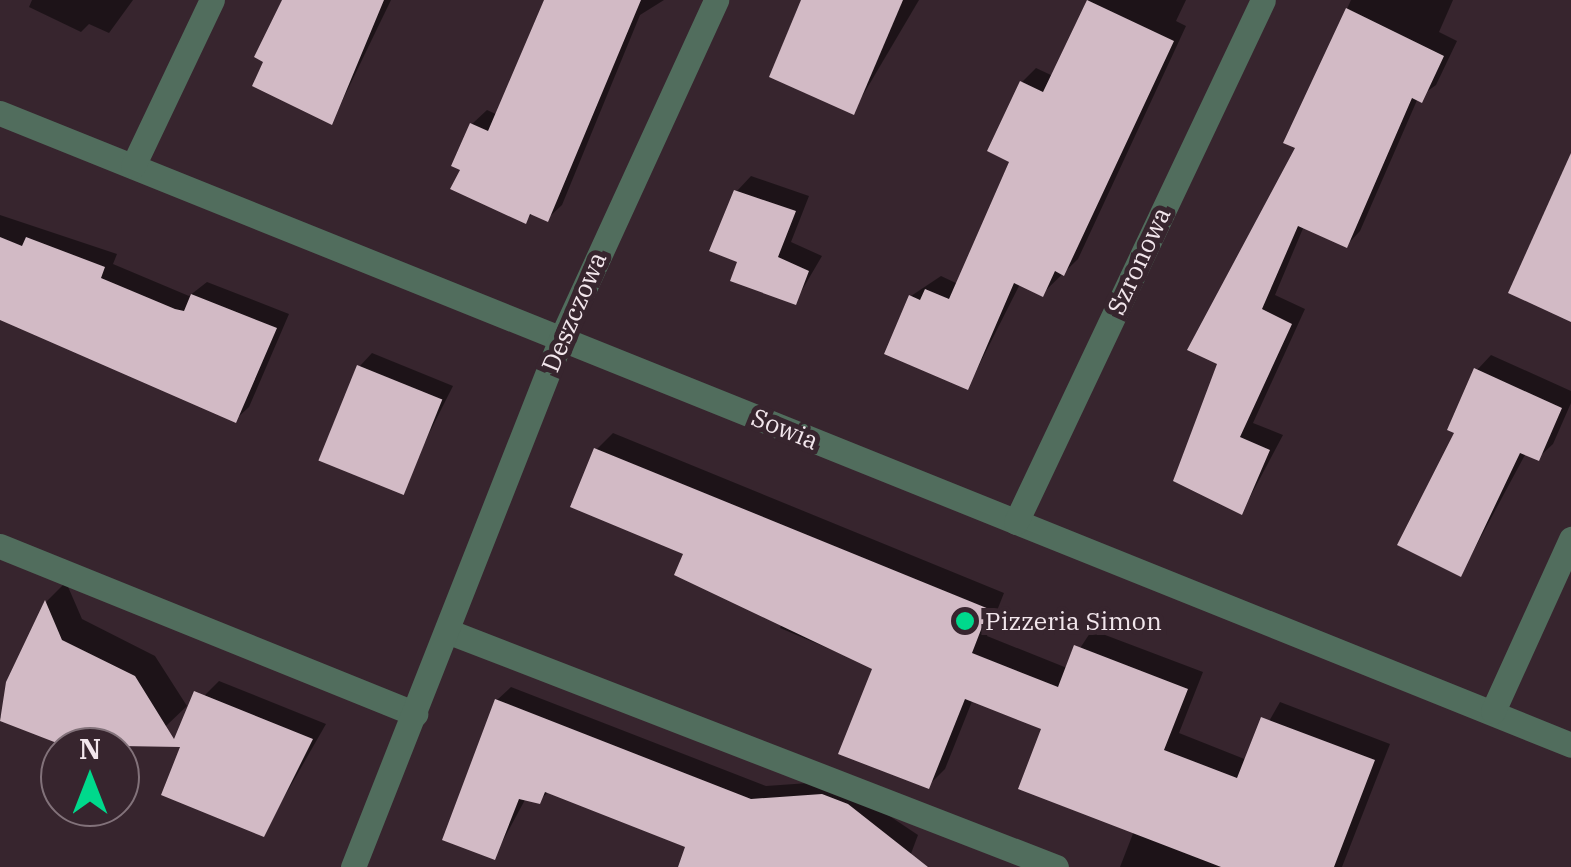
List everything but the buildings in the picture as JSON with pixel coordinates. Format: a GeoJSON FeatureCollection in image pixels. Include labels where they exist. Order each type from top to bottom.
{"type":"FeatureCollection","features":[{"type":"Feature","properties":{"kind":"street"},"geometry":{"type":"LineString","coordinates":[[133,166],[212,0]]}},
{"type":"Feature","properties":{"kind":"street","name":"Deszczowa"},"geometry":{"type":"LineString","coordinates":[[353,867],[561,338],[716,0]]}},
{"type":"Feature","properties":{"kind":"street","name":"Szronowa"},"geometry":{"type":"LineString","coordinates":[[1016,522],[1263,0]]}},
{"type":"Feature","properties":{"kind":"street","name":"Sowia"},"geometry":{"type":"LineString","coordinates":[[0,113],[1571,745]]}},
{"type":"Feature","properties":{"kind":"street"},"geometry":{"type":"LineString","coordinates":[[1493,711],[1571,540]]}},
{"type":"Feature","properties":{"kind":"street"},"geometry":{"type":"LineString","coordinates":[[0,546],[415,714]]}},
{"type":"Feature","properties":{"kind":"street"},"geometry":{"type":"LineString","coordinates":[[447,631],[1056,867]]}},
{"type":"Feature","properties":{"kind":"place","name":"Pizzeria Simon"},"geometry":{"type":"Point","coordinates":[965,621]}}]}
